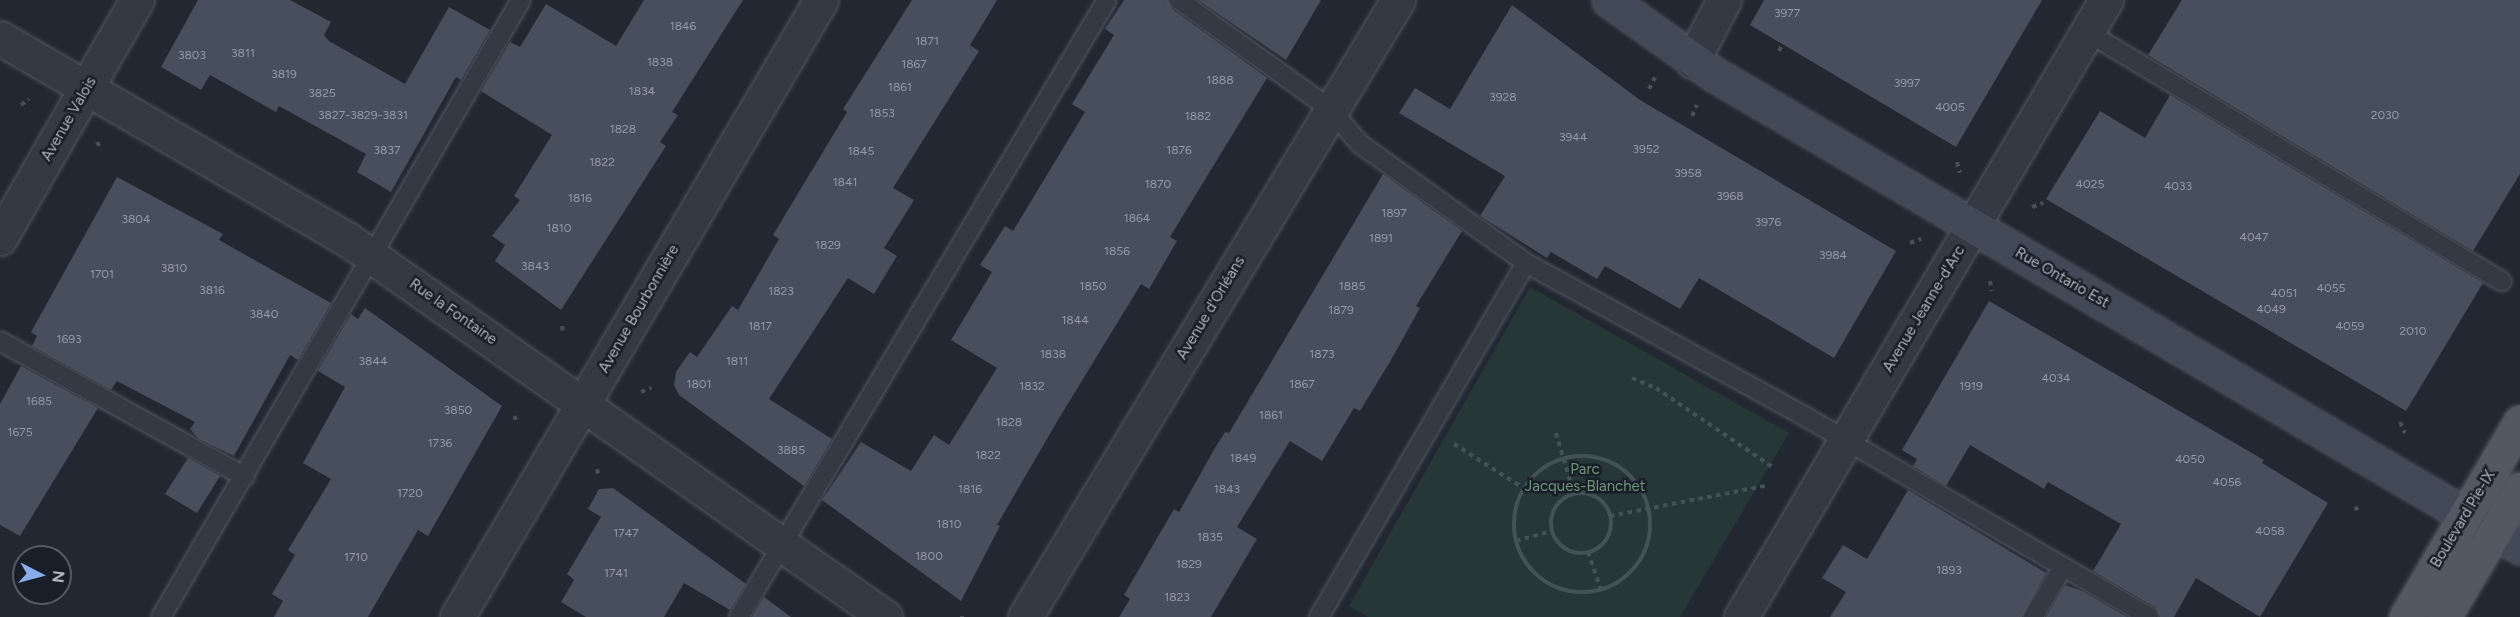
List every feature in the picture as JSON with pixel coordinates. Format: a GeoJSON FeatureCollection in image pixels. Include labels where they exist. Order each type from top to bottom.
{"type":"FeatureCollection","features":[{"type":"Feature","properties":{"kind":"main road","name":"Rue Ontario Est"},"geometry":{"type":"LineString","coordinates":[[1609,0],[1692,61],[2507,539]]}},
{"type":"Feature","properties":{"kind":"main road","name":"Boulevard Pie-IX"},"geometry":{"type":"LineString","coordinates":[[2406,617],[2520,422]]}},
{"type":"Feature","properties":{"kind":"main road"},"geometry":{"type":"LineString","coordinates":[[2444,617],[2507,539],[2520,489]]}},
{"type":"Feature","properties":{"kind":"street","name":"Avenue Valois"},"geometry":{"type":"LineString","coordinates":[[0,238],[137,0]]}},
{"type":"Feature","properties":{"kind":"street","name":"Avenue Bourbonnière"},"geometry":{"type":"LineString","coordinates":[[457,617],[821,0]]}},
{"type":"Feature","properties":{"kind":"street","name":"Avenue d'Orléans"},"geometry":{"type":"LineString","coordinates":[[1025,617],[1330,109],[1398,0]]}},
{"type":"Feature","properties":{"kind":"street"},"geometry":{"type":"LineString","coordinates":[[1692,61],[1724,0]]}},
{"type":"Feature","properties":{"kind":"street","name":"Avenue Jeanne-d'Arc"},"geometry":{"type":"LineString","coordinates":[[1741,617],[1973,226],[2094,11]]}},
{"type":"Feature","properties":{"kind":"street","name":"Rue la Fontaine"},"geometry":{"type":"LineString","coordinates":[[0,38],[370,255],[584,403],[885,617]]}},
{"type":"Feature","properties":{"kind":"lane"},"geometry":{"type":"LineString","coordinates":[[161,617],[245,477],[370,255],[521,0]]}},
{"type":"Feature","properties":{"kind":"lane"},"geometry":{"type":"LineString","coordinates":[[739,617],[1107,0]]}},
{"type":"Feature","properties":{"kind":"lane"},"geometry":{"type":"LineString","coordinates":[[1179,0],[1330,109],[1360,144],[1526,263],[1845,441],[2149,617]]}},
{"type":"Feature","properties":{"kind":"lane"},"geometry":{"type":"LineString","coordinates":[[2094,11],[2502,281]]}},
{"type":"Feature","properties":{"kind":"lane"},"geometry":{"type":"LineString","coordinates":[[1319,617],[1526,263]]}},
{"type":"Feature","properties":{"kind":"lane"},"geometry":{"type":"LineString","coordinates":[[0,341],[245,477]]}},
{"type":"Feature","properties":{"kind":"lane"},"geometry":{"type":"LineString","coordinates":[[2033,617],[2063,567]]}},
{"type":"Feature","properties":{"kind":"path"},"geometry":{"type":"LineString","coordinates":[[1779,51],[1783,43]]}},
{"type":"Feature","properties":{"kind":"path"},"geometry":{"type":"LineString","coordinates":[[1649,89],[1656,73]]}},
{"type":"Feature","properties":{"kind":"path"},"geometry":{"type":"LineString","coordinates":[[21,105],[29,99]]}},
{"type":"Feature","properties":{"kind":"path"},"geometry":{"type":"LineString","coordinates":[[2032,207],[2043,203]]}},
{"type":"Feature","properties":{"kind":"path"},"geometry":{"type":"LineString","coordinates":[[1990,281],[1992,291]]}},
{"type":"Feature","properties":{"kind":"path"},"geometry":{"type":"LineString","coordinates":[[562,326],[563,333]]}},
{"type":"Feature","properties":{"kind":"path"},"geometry":{"type":"LineString","coordinates":[[1632,378],[1656,388],[1775,470]]}},
{"type":"Feature","properties":{"kind":"path"},"geometry":{"type":"LineString","coordinates":[[640,392],[651,388]]}},
{"type":"Feature","properties":{"kind":"path"},"geometry":{"type":"LineString","coordinates":[[513,418],[521,417]]}},
{"type":"Feature","properties":{"kind":"path"},"geometry":{"type":"LineString","coordinates":[[2400,422],[2405,433]]}},
{"type":"Feature","properties":{"kind":"path"},"geometry":{"type":"LineString","coordinates":[[1430,429],[1525,489]]}},
{"type":"Feature","properties":{"kind":"path"},"geometry":{"type":"LineString","coordinates":[[1556,433],[1574,494]]}},
{"type":"Feature","properties":{"kind":"path"},"geometry":{"type":"LineString","coordinates":[[1582,456],[1617,466],[1631,477],[1648,508],[1650,529],[1635,567],[1601,590],[1558,588],[1539,577],[1516,541],[1514,520],[1525,489],[1545,467],[1565,458],[1582,456]]}},
{"type":"Feature","properties":{"kind":"path"},"geometry":{"type":"LineString","coordinates":[[597,469],[599,477]]}},
{"type":"Feature","properties":{"kind":"path"},"geometry":{"type":"LineString","coordinates":[[1610,516],[1765,486]]}},
{"type":"Feature","properties":{"kind":"path"},"geometry":{"type":"LineString","coordinates":[[1574,494],[1599,499],[1610,516],[1609,534],[1588,552],[1569,550],[1552,531],[1554,508],[1574,494]]}},
{"type":"Feature","properties":{"kind":"path"},"geometry":{"type":"LineString","coordinates":[[2354,509],[2362,507]]}},
{"type":"Feature","properties":{"kind":"path"},"geometry":{"type":"LineString","coordinates":[[1516,541],[1552,531]]}},
{"type":"Feature","properties":{"kind":"path"},"geometry":{"type":"LineString","coordinates":[[1588,552],[1601,590]]}},
{"type":"Feature","properties":{"kind":"green space","name":"Parc Jacques-Blanchet"},"geometry":{"type":"Polygon","coordinates":[[[1530,287],[1789,433],[1680,617],[1368,617],[1349,606],[1530,287]]]}},
{"type":"Feature","properties":{"kind":"building"},"geometry":{"type":"Polygon","coordinates":[[[198,0],[290,0],[331,22],[324,35],[329,41],[405,84],[449,7],[490,30],[461,80],[456,77],[391,192],[357,172],[366,154],[279,106],[276,112],[210,75],[201,90],[161,67],[198,0]]]}},
{"type":"Feature","properties":{"kind":"building"},"geometry":{"type":"Polygon","coordinates":[[[644,0],[743,0],[672,112],[678,115],[660,142],[666,146],[561,310],[495,261],[505,245],[492,236],[520,200],[514,196],[552,135],[481,91],[510,42],[520,47],[546,4],[616,46],[644,0]]]}},
{"type":"Feature","properties":{"kind":"building"},"geometry":{"type":"Polygon","coordinates":[[[912,0],[997,0],[970,45],[979,51],[893,188],[914,200],[884,248],[897,256],[874,294],[848,278],[769,399],[832,439],[804,486],[679,395],[674,385],[676,372],[690,352],[697,357],[732,306],[738,310],[779,239],[773,235],[847,112],[843,109],[912,0]]]}},
{"type":"Feature","properties":{"kind":"building"},"geometry":{"type":"Polygon","coordinates":[[[1124,0],[1168,0],[1172,9],[1267,78],[1170,237],[1177,241],[1149,289],[1141,284],[1058,420],[997,525],[1000,526],[961,601],[822,500],[861,442],[911,471],[934,435],[949,445],[997,368],[951,340],[992,272],[980,265],[1005,226],[1013,231],[1085,112],[1072,104],[1114,35],[1105,29],[1124,0]]]}},
{"type":"Feature","properties":{"kind":"building"},"geometry":{"type":"Polygon","coordinates":[[[1198,0],[1321,0],[1286,60],[1198,0]]]}},
{"type":"Feature","properties":{"kind":"building"},"geometry":{"type":"Polygon","coordinates":[[[1764,0],[2042,0],[1956,147],[1750,25],[1764,0]]]}},
{"type":"Feature","properties":{"kind":"building"},"geometry":{"type":"Polygon","coordinates":[[[2182,0],[2520,0],[2520,174],[2473,251],[2148,55],[2182,0]]]}},
{"type":"Feature","properties":{"kind":"building"},"geometry":{"type":"Polygon","coordinates":[[[1512,5],[1640,100],[1896,251],[1834,358],[1699,278],[1680,309],[1605,266],[1597,279],[1551,252],[1547,258],[1480,216],[1505,176],[1399,113],[1415,88],[1450,109],[1512,5]]]}},
{"type":"Feature","properties":{"kind":"building"},"geometry":{"type":"Polygon","coordinates":[[[2170,95],[2483,283],[2406,411],[2046,199],[2100,111],[2145,138],[2170,95]]]}},
{"type":"Feature","properties":{"kind":"building"},"geometry":{"type":"Polygon","coordinates":[[[1383,174],[1462,231],[1416,306],[1420,308],[1391,360],[1360,411],[1354,408],[1322,461],[1290,441],[1237,527],[1257,539],[1211,617],[1119,617],[1130,599],[1124,595],[1174,509],[1179,512],[1225,432],[1229,433],[1383,174]]]}},
{"type":"Feature","properties":{"kind":"building"},"geometry":{"type":"Polygon","coordinates":[[[117,177],[223,234],[219,240],[331,303],[298,360],[290,355],[234,456],[199,439],[190,429],[195,422],[117,381],[111,390],[32,346],[37,336],[31,332],[117,177]]]}},
{"type":"Feature","properties":{"kind":"building"},"geometry":{"type":"Polygon","coordinates":[[[1989,301],[2264,460],[2262,463],[2328,503],[2260,617],[2196,578],[2174,617],[2160,617],[2155,607],[2093,571],[2121,524],[2048,482],[2044,489],[1970,445],[1946,486],[1913,466],[1917,459],[1902,450],[1989,301]]]}},
{"type":"Feature","properties":{"kind":"building"},"geometry":{"type":"Polygon","coordinates":[[[365,308],[502,406],[428,536],[418,530],[368,617],[274,617],[283,601],[272,594],[295,555],[288,550],[331,479],[303,463],[345,387],[318,371],[351,314],[358,319],[365,308]]]}},
{"type":"Feature","properties":{"kind":"building"},"geometry":{"type":"Polygon","coordinates":[[[21,366],[98,408],[20,536],[0,525],[0,404],[21,366]]]}},
{"type":"Feature","properties":{"kind":"building"},"geometry":{"type":"Polygon","coordinates":[[[188,458],[220,476],[197,513],[165,494],[188,458]]]}},
{"type":"Feature","properties":{"kind":"building"},"geometry":{"type":"Polygon","coordinates":[[[613,488],[746,584],[730,610],[684,583],[664,617],[586,617],[561,602],[574,580],[567,574],[601,517],[588,509],[599,489],[613,488]]]}},
{"type":"Feature","properties":{"kind":"building"},"geometry":{"type":"Polygon","coordinates":[[[1908,490],[2046,573],[2022,617],[1830,617],[1846,592],[1822,578],[1843,545],[1867,559],[1908,490]]]}},
{"type":"Feature","properties":{"kind":"building"},"geometry":{"type":"Polygon","coordinates":[[[2065,585],[2082,591],[2127,617],[2046,617],[2065,585]]]}},
{"type":"Feature","properties":{"kind":"building"},"geometry":{"type":"Polygon","coordinates":[[[764,597],[791,617],[752,617],[764,597]]]}}]}
